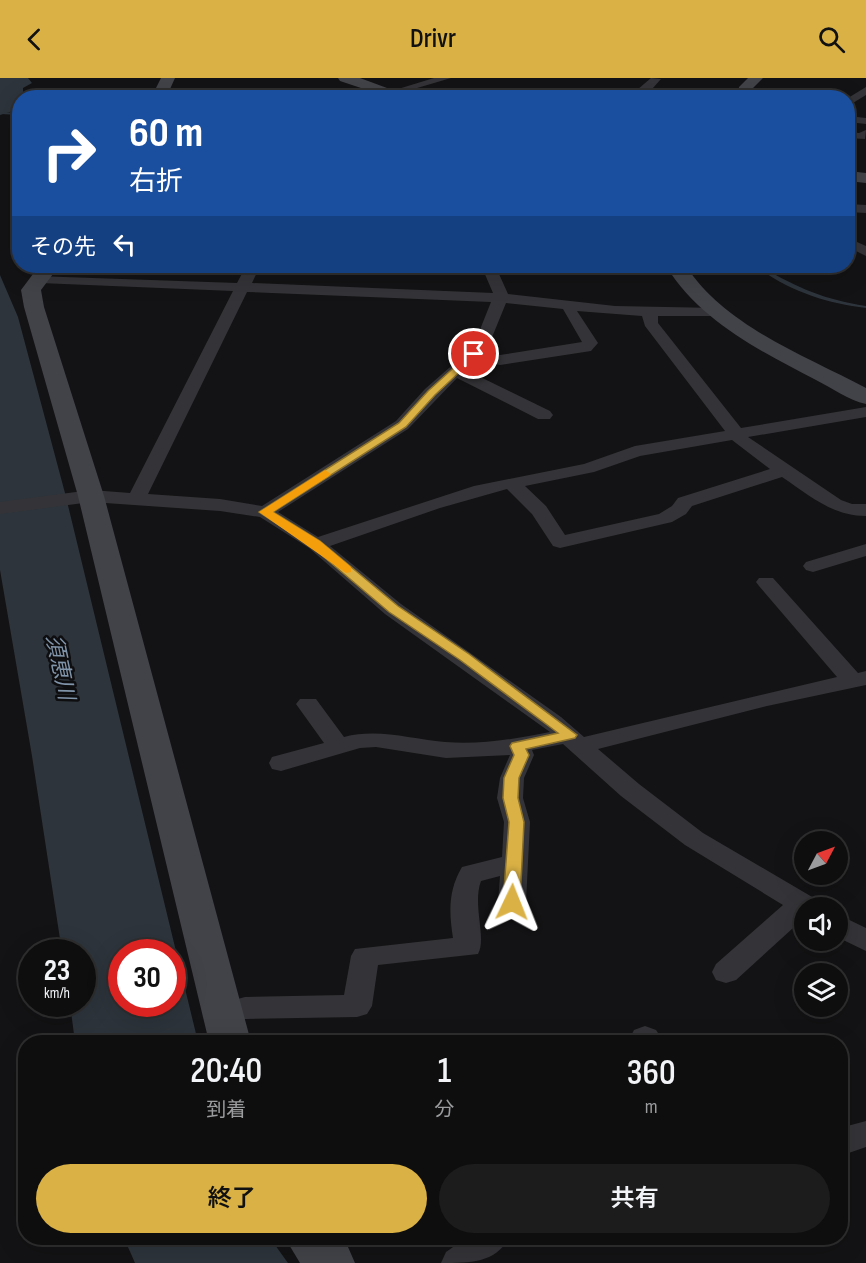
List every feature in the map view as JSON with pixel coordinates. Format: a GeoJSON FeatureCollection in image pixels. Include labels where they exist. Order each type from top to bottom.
{"type":"FeatureCollection","features":[{"type":"Feature","properties":{"kind":"street"},"geometry":{"type":"LineString","coordinates":[[345,78],[381,90]]}},
{"type":"Feature","properties":{"kind":"street"},"geometry":{"type":"LineString","coordinates":[[401,90],[446,78]]}},
{"type":"Feature","properties":{"kind":"street"},"geometry":{"type":"LineString","coordinates":[[746,90],[756,78]]}},
{"type":"Feature","properties":{"kind":"street"},"geometry":{"type":"LineString","coordinates":[[644,90],[656,79]]}},
{"type":"Feature","properties":{"kind":"street"},"geometry":{"type":"LineString","coordinates":[[426,83],[430,90]]}},
{"type":"Feature","properties":{"kind":"street"},"geometry":{"type":"LineString","coordinates":[[43,273],[31,290],[34,307],[81,497],[227,1028]]}},
{"type":"Feature","properties":{"kind":"street"},"geometry":{"type":"LineString","coordinates":[[57,273],[242,287],[502,298],[615,311],[717,313]]}},
{"type":"Feature","properties":{"kind":"street"},"geometry":{"type":"LineString","coordinates":[[136,498],[249,273]]}},
{"type":"Feature","properties":{"kind":"street"},"geometry":{"type":"LineString","coordinates":[[491,273],[502,298]]}},
{"type":"Feature","properties":{"kind":"street"},"geometry":{"type":"LineString","coordinates":[[680,273],[688,285],[717,313],[866,397]]}},
{"type":"Feature","properties":{"kind":"street"},"geometry":{"type":"LineString","coordinates":[[265,512],[402,425],[480,349],[502,298]]}},
{"type":"Feature","properties":{"kind":"street"},"geometry":{"type":"LineString","coordinates":[[474,354],[500,360],[585,348],[590,343],[569,311],[574,306]]}},
{"type":"Feature","properties":{"kind":"street"},"geometry":{"type":"LineString","coordinates":[[650,311],[654,328],[736,434],[834,504],[849,510],[866,510]]}},
{"type":"Feature","properties":{"kind":"street"},"geometry":{"type":"LineString","coordinates":[[455,371],[544,416]]}},
{"type":"Feature","properties":{"kind":"street"},"geometry":{"type":"LineString","coordinates":[[315,544],[423,508],[511,483],[559,475],[614,461],[634,451],[866,412]]}},
{"type":"Feature","properties":{"kind":"street"},"geometry":{"type":"LineString","coordinates":[[511,483],[539,510],[560,542],[665,518],[680,510],[685,502],[784,470]]}},
{"type":"Feature","properties":{"kind":"street"},"geometry":{"type":"LineString","coordinates":[[0,508],[81,497],[136,498],[265,512],[315,544],[393,609],[464,657],[576,740],[630,790],[694,839],[794,899]]}},
{"type":"Feature","properties":{"kind":"street"},"geometry":{"type":"LineString","coordinates":[[813,566],[866,550]]}},
{"type":"Feature","properties":{"kind":"street"},"geometry":{"type":"LineString","coordinates":[[766,582],[859,680]]}},
{"type":"Feature","properties":{"kind":"street"},"geometry":{"type":"LineString","coordinates":[[281,764],[359,741],[376,740],[446,750],[576,740],[859,680]]}},
{"type":"Feature","properties":{"kind":"street"},"geometry":{"type":"LineString","coordinates":[[308,704],[339,747]]}},
{"type":"Feature","properties":{"kind":"street"},"geometry":{"type":"LineString","coordinates":[[512,902],[517,822],[510,798],[512,778],[522,755],[518,746]]}},
{"type":"Feature","properties":{"kind":"street"},"geometry":{"type":"LineString","coordinates":[[227,1028],[245,1008],[357,1006],[365,956],[468,947],[462,898],[466,883],[471,874],[486,868],[513,863]]}},
{"type":"Feature","properties":{"kind":"street"},"geometry":{"type":"LineString","coordinates":[[726,972],[794,915]]}},
{"type":"Feature","properties":{"kind":"street"},"geometry":{"type":"LineString","coordinates":[[848,930],[866,941]]}},
{"type":"Feature","properties":{"kind":"street"},"geometry":{"type":"LineString","coordinates":[[848,1140],[866,1134]]}},
{"type":"Feature","properties":{"kind":"street"},"geometry":{"type":"LineString","coordinates":[[315,1245],[331,1263]]}},
{"type":"Feature","properties":{"kind":"street"},"geometry":{"type":"LineString","coordinates":[[458,1263],[482,1245]]}},
{"type":"Feature","properties":{"kind":"water"},"geometry":{"type":"Polygon","coordinates":[[[0,78],[28,78],[32,83],[23,90],[12,90],[12,111],[0,115],[0,78]]]}},
{"type":"Feature","properties":{"kind":"water","name":"須恵川"},"geometry":{"type":"Polygon","coordinates":[[[0,275],[18,317],[65,493],[173,939],[108,939],[108,1017],[186,1017],[186,992],[196,1035],[74,1035],[72,1017],[96,1017],[96,939],[60,939],[0,570],[0,275]]]}},
{"type":"Feature","properties":{"kind":"water"},"geometry":{"type":"Polygon","coordinates":[[[127,1245],[275,1245],[288,1263],[135,1263],[127,1245]]]}},
{"type":"Feature","properties":{"kind":"waterway"},"geometry":{"type":"LineString","coordinates":[[0,113],[12,114]]}},
{"type":"Feature","properties":{"kind":"waterway"},"geometry":{"type":"LineString","coordinates":[[770,273],[809,294],[835,302],[866,307]]}},
{"type":"Feature","properties":{"kind":"slow traffic"},"geometry":{"type":"LineString","coordinates":[[325,474],[265,512],[315,544],[346,569]]}},
{"type":"Feature","properties":{"kind":"route"},"geometry":{"type":"LineString","coordinates":[[474,354],[431,393],[402,425],[265,512],[315,544],[393,609],[464,657],[570,735],[518,746],[522,755],[512,778],[510,798],[517,822],[511,886],[512,902]]}}]}
